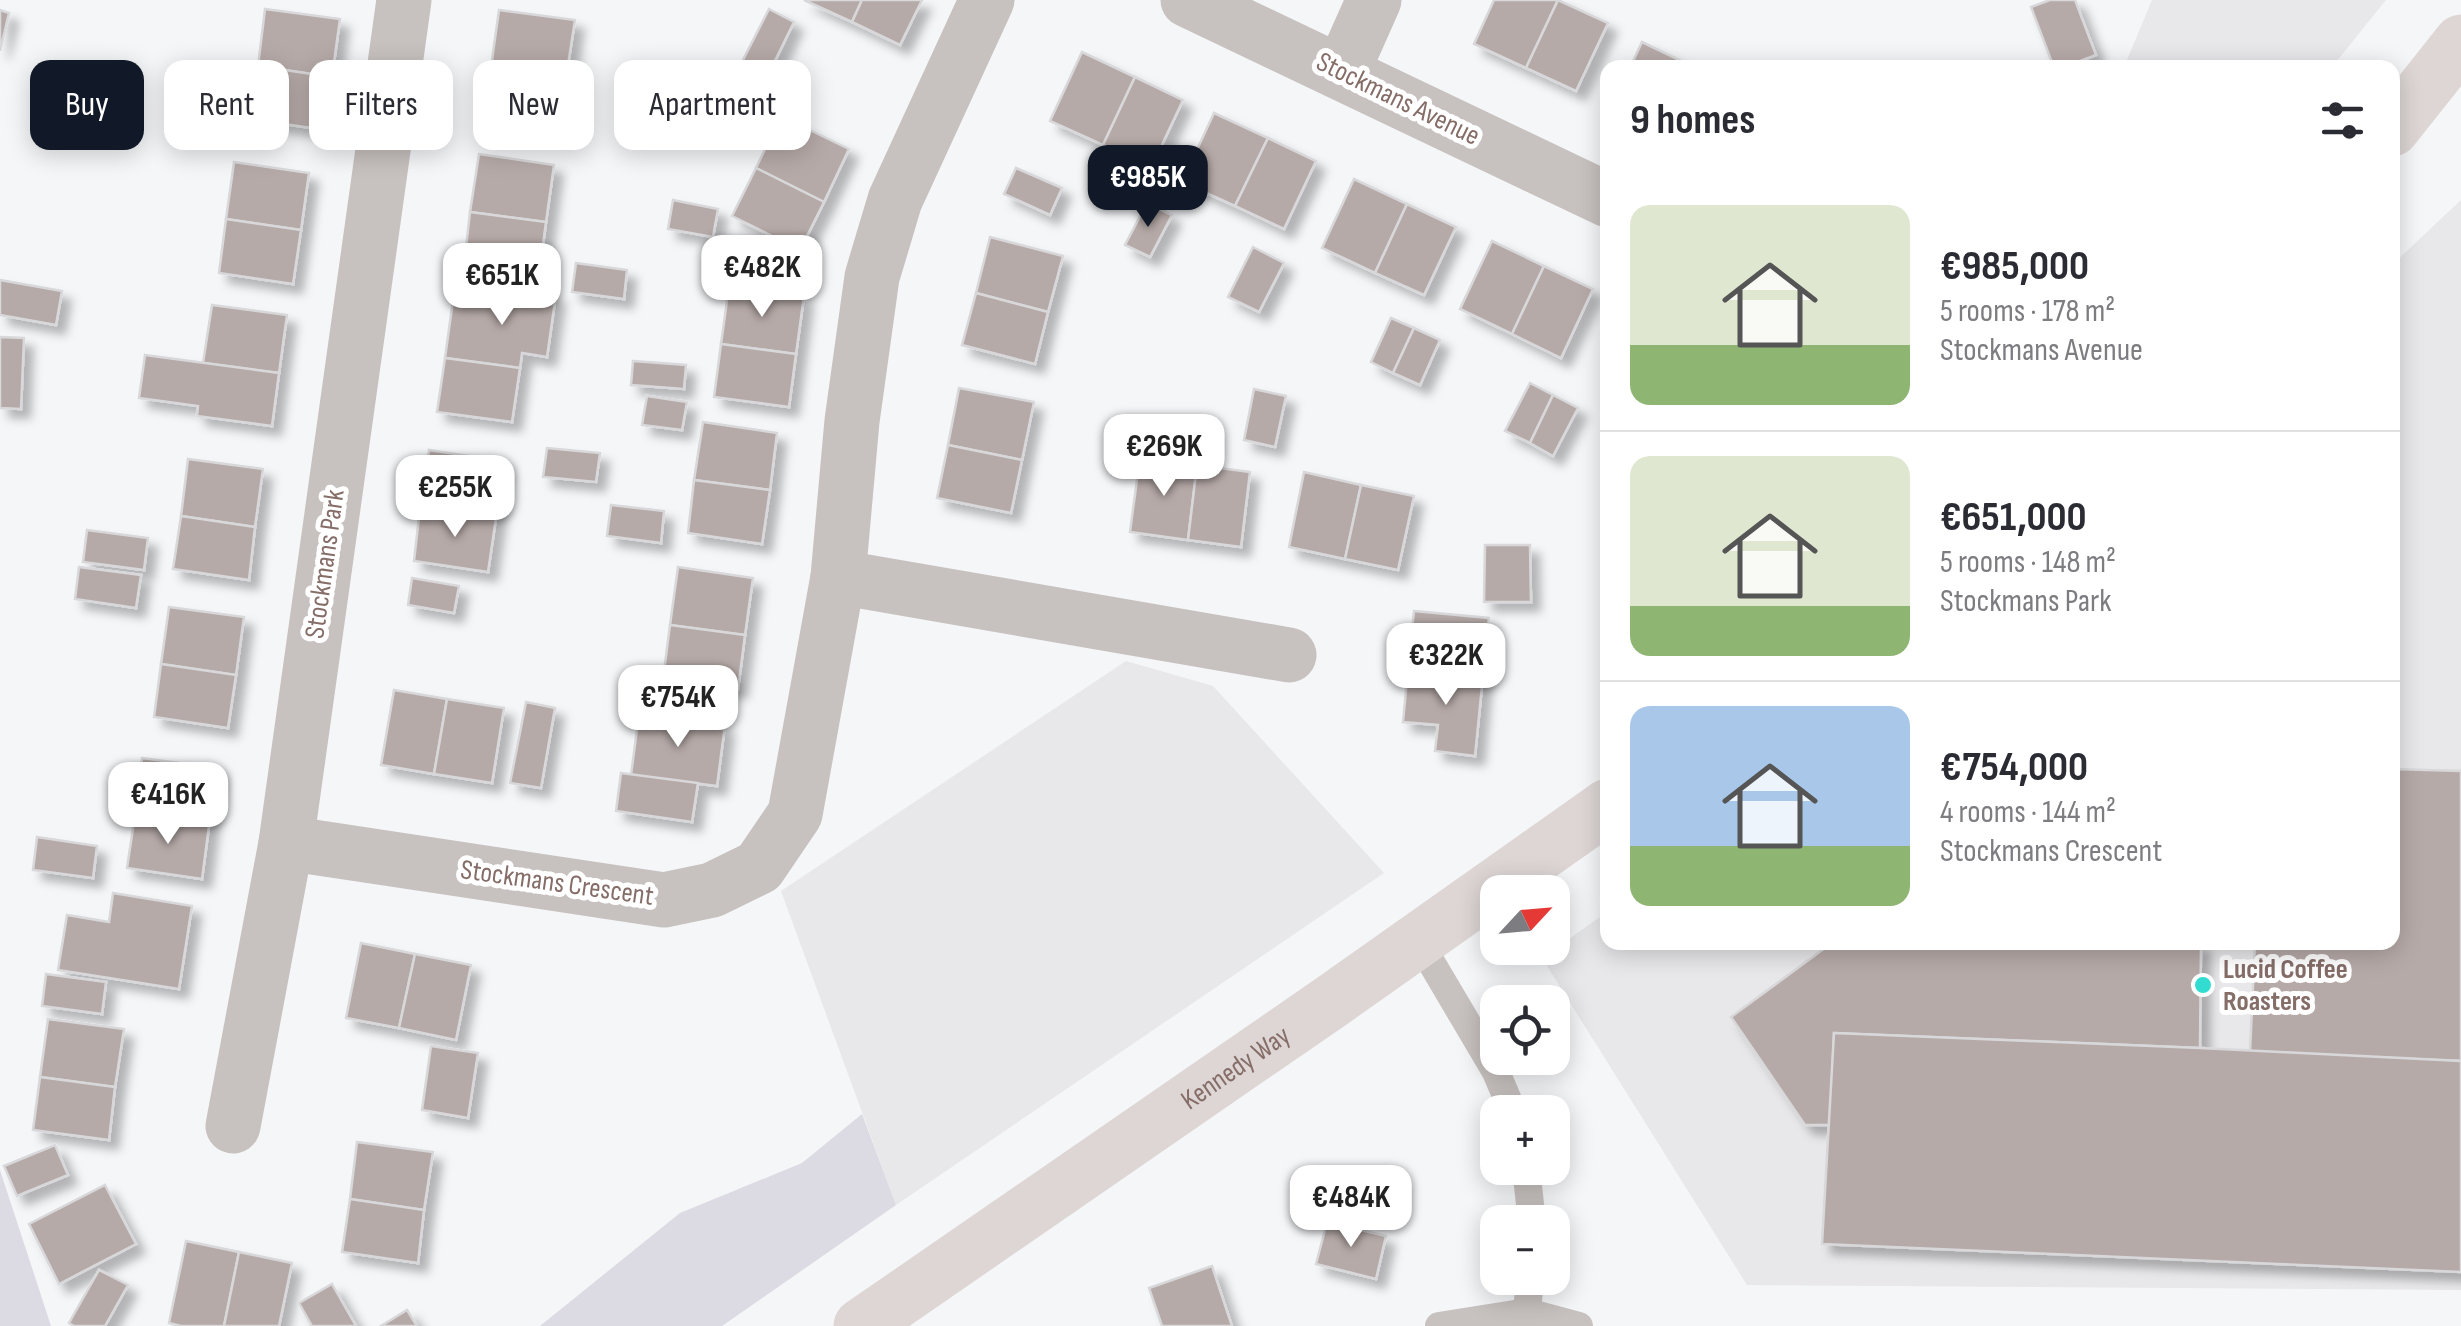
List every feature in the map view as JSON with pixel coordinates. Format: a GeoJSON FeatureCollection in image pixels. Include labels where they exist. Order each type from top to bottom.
{"type":"FeatureCollection","features":[{"type":"Feature","properties":{"kind":"highway"},"geometry":{"type":"LineString","coordinates":[[2400,119],[2461,42]]}},
{"type":"Feature","properties":{"kind":"highway","name":"Kennedy Way"},"geometry":{"type":"LineString","coordinates":[[861,1326],[1600,812]]}},
{"type":"Feature","properties":{"kind":"street","name":"Stockmans Park"},"geometry":{"type":"LineString","coordinates":[[232,1126],[286,844],[404,0]]}},
{"type":"Feature","properties":{"kind":"street","name":"Stockmans Crescent"},"geometry":{"type":"LineString","coordinates":[[286,844],[664,900],[712,890],[759,867],[794,814],[838,577],[852,421],[872,277],[895,200],[987,0]]}},
{"type":"Feature","properties":{"kind":"street","name":"Stockmans Avenue"},"geometry":{"type":"LineString","coordinates":[[1188,0],[1600,196]]}},
{"type":"Feature","properties":{"kind":"street"},"geometry":{"type":"LineString","coordinates":[[1342,72],[1374,0]]}},
{"type":"Feature","properties":{"kind":"street"},"geometry":{"type":"LineString","coordinates":[[838,577],[1289,655]]}},
{"type":"Feature","properties":{"kind":"lane"},"geometry":{"type":"LineString","coordinates":[[1418,940],[1506,1095]]}},
{"type":"Feature","properties":{"kind":"lane"},"geometry":{"type":"LineString","coordinates":[[1527,1312],[1528,1295]]}},
{"type":"Feature","properties":{"kind":"lane"},"geometry":{"type":"LineString","coordinates":[[1439,1326],[1527,1312],[1579,1326]]}},
{"type":"Feature","properties":{"kind":"shaded area"},"geometry":{"type":"Polygon","coordinates":[[[2152,0],[2386,0],[2338,60],[2127,60],[2152,0]]]}},
{"type":"Feature","properties":{"kind":"shaded area"},"geometry":{"type":"Polygon","coordinates":[[[2461,200],[2461,1290],[1747,1285],[1570,1003],[1570,985],[1559,985],[1546,965],[1570,965],[1570,938],[1600,917],[1600,950],[2400,950],[2400,257],[2461,200]]]}},
{"type":"Feature","properties":{"kind":"shaded area"},"geometry":{"type":"Polygon","coordinates":[[[1126,661],[1213,686],[1384,873],[896,1205],[781,891],[1126,661]]]}},
{"type":"Feature","properties":{"kind":"shaded area"},"geometry":{"type":"Polygon","coordinates":[[[862,1114],[896,1205],[722,1326],[540,1326],[680,1213],[802,1163],[862,1114]]]}},
{"type":"Feature","properties":{"kind":"shaded area"},"geometry":{"type":"Polygon","coordinates":[[[0,1170],[51,1326],[0,1326],[0,1170]]]}},
{"type":"Feature","properties":{"kind":"building"},"geometry":{"type":"Polygon","coordinates":[[[804,0],[862,0],[852,22],[804,0]]]}},
{"type":"Feature","properties":{"kind":"building"},"geometry":{"type":"Polygon","coordinates":[[[862,0],[922,0],[900,45],[852,22],[862,0]]]}},
{"type":"Feature","properties":{"kind":"building"},"geometry":{"type":"Polygon","coordinates":[[[1494,0],[1558,0],[1526,68],[1474,44],[1494,0]]]}},
{"type":"Feature","properties":{"kind":"building"},"geometry":{"type":"Polygon","coordinates":[[[1558,0],[1608,23],[1576,91],[1526,68],[1558,0]]]}},
{"type":"Feature","properties":{"kind":"building"},"geometry":{"type":"Polygon","coordinates":[[[2050,0],[2075,0],[2096,55],[2083,60],[2051,60],[2031,7],[2050,0]]]}},
{"type":"Feature","properties":{"kind":"building"},"geometry":{"type":"Polygon","coordinates":[[[265,9],[340,19],[334,60],[309,60],[309,74],[289,71],[289,60],[259,60],[265,9]]]}},
{"type":"Feature","properties":{"kind":"building"},"geometry":{"type":"Polygon","coordinates":[[[769,9],[794,22],[775,60],[743,60],[769,9]]]}},
{"type":"Feature","properties":{"kind":"building"},"geometry":{"type":"Polygon","coordinates":[[[0,10],[9,13],[0,51],[0,10]]]}},
{"type":"Feature","properties":{"kind":"building"},"geometry":{"type":"Polygon","coordinates":[[[499,10],[575,20],[569,60],[492,60],[499,10]]]}},
{"type":"Feature","properties":{"kind":"building"},"geometry":{"type":"Polygon","coordinates":[[[1642,42],[1679,60],[1634,60],[1642,42]]]}},
{"type":"Feature","properties":{"kind":"building"},"geometry":{"type":"Polygon","coordinates":[[[1082,52],[1135,77],[1103,145],[1050,121],[1082,52]]]}},
{"type":"Feature","properties":{"kind":"building"},"geometry":{"type":"Polygon","coordinates":[[[289,71],[309,74],[309,128],[289,125],[289,71]]]}},
{"type":"Feature","properties":{"kind":"building"},"geometry":{"type":"Polygon","coordinates":[[[1135,77],[1183,100],[1151,168],[1103,145],[1135,77]]]}},
{"type":"Feature","properties":{"kind":"building"},"geometry":{"type":"Polygon","coordinates":[[[1214,113],[1268,138],[1235,206],[1182,182],[1214,113]]]}},
{"type":"Feature","properties":{"kind":"building"},"geometry":{"type":"Polygon","coordinates":[[[811,131],[849,149],[824,202],[756,168],[765,150],[811,150],[811,131]]]}},
{"type":"Feature","properties":{"kind":"building"},"geometry":{"type":"Polygon","coordinates":[[[1268,138],[1316,161],[1284,229],[1235,206],[1268,138]]]}},
{"type":"Feature","properties":{"kind":"building"},"geometry":{"type":"Polygon","coordinates":[[[479,154],[554,165],[546,222],[470,212],[479,154]]]}},
{"type":"Feature","properties":{"kind":"building"},"geometry":{"type":"Polygon","coordinates":[[[234,162],[309,173],[301,230],[226,219],[234,162]]]}},
{"type":"Feature","properties":{"kind":"building"},"geometry":{"type":"Polygon","coordinates":[[[756,168],[824,202],[800,250],[732,216],[756,168]]]}},
{"type":"Feature","properties":{"kind":"building"},"geometry":{"type":"Polygon","coordinates":[[[1016,168],[1062,188],[1050,215],[1004,194],[1016,168]]]}},
{"type":"Feature","properties":{"kind":"building"},"geometry":{"type":"Polygon","coordinates":[[[1354,179],[1407,204],[1375,273],[1322,248],[1354,179]]]}},
{"type":"Feature","properties":{"kind":"building"},"geometry":{"type":"Polygon","coordinates":[[[673,200],[718,209],[713,237],[668,229],[673,200]]]}},
{"type":"Feature","properties":{"kind":"building"},"geometry":{"type":"Polygon","coordinates":[[[1147,203],[1172,215],[1150,257],[1125,245],[1147,203]]]}},
{"type":"Feature","properties":{"kind":"building"},"geometry":{"type":"Polygon","coordinates":[[[1407,204],[1456,227],[1424,295],[1375,273],[1407,204]]]}},
{"type":"Feature","properties":{"kind":"building"},"geometry":{"type":"Polygon","coordinates":[[[470,212],[546,222],[539,275],[464,265],[470,212]]]}},
{"type":"Feature","properties":{"kind":"building"},"geometry":{"type":"Polygon","coordinates":[[[226,219],[301,230],[293,284],[219,273],[226,219]]]}},
{"type":"Feature","properties":{"kind":"building"},"geometry":{"type":"Polygon","coordinates":[[[990,237],[1063,256],[1048,312],[976,293],[990,237]]]}},
{"type":"Feature","properties":{"kind":"building"},"geometry":{"type":"Polygon","coordinates":[[[1492,241],[1544,266],[1512,334],[1460,309],[1492,241]]]}},
{"type":"Feature","properties":{"kind":"building"},"geometry":{"type":"Polygon","coordinates":[[[1253,247],[1284,263],[1259,312],[1228,297],[1253,247]]]}},
{"type":"Feature","properties":{"kind":"building"},"geometry":{"type":"Polygon","coordinates":[[[576,263],[627,270],[624,299],[572,292],[576,263]]]}},
{"type":"Feature","properties":{"kind":"building"},"geometry":{"type":"Polygon","coordinates":[[[1544,266],[1593,289],[1561,358],[1512,334],[1544,266]]]}},
{"type":"Feature","properties":{"kind":"building"},"geometry":{"type":"Polygon","coordinates":[[[0,280],[62,291],[56,325],[0,315],[0,280]]]}},
{"type":"Feature","properties":{"kind":"building"},"geometry":{"type":"Polygon","coordinates":[[[499,286],[556,294],[547,357],[522,353],[520,368],[445,358],[453,300],[496,307],[499,286]]]}},
{"type":"Feature","properties":{"kind":"building"},"geometry":{"type":"Polygon","coordinates":[[[729,286],[804,296],[796,354],[721,344],[729,286]]]}},
{"type":"Feature","properties":{"kind":"building"},"geometry":{"type":"Polygon","coordinates":[[[976,293],[1048,312],[1035,364],[962,345],[976,293]]]}},
{"type":"Feature","properties":{"kind":"building"},"geometry":{"type":"Polygon","coordinates":[[[212,305],[287,315],[279,373],[203,363],[212,305]]]}},
{"type":"Feature","properties":{"kind":"building"},"geometry":{"type":"Polygon","coordinates":[[[1391,318],[1414,328],[1393,373],[1371,362],[1391,318]]]}},
{"type":"Feature","properties":{"kind":"building"},"geometry":{"type":"Polygon","coordinates":[[[1414,328],[1440,340],[1420,385],[1393,373],[1414,328]]]}},
{"type":"Feature","properties":{"kind":"building"},"geometry":{"type":"Polygon","coordinates":[[[0,337],[24,338],[21,409],[0,408],[0,337]]]}},
{"type":"Feature","properties":{"kind":"building"},"geometry":{"type":"Polygon","coordinates":[[[721,344],[796,354],[789,407],[714,397],[721,344]]]}},
{"type":"Feature","properties":{"kind":"building"},"geometry":{"type":"Polygon","coordinates":[[[145,355],[279,373],[272,426],[197,416],[198,406],[139,398],[145,355]]]}},
{"type":"Feature","properties":{"kind":"building"},"geometry":{"type":"Polygon","coordinates":[[[445,358],[520,368],[512,422],[437,412],[445,358]]]}},
{"type":"Feature","properties":{"kind":"building"},"geometry":{"type":"Polygon","coordinates":[[[633,361],[686,365],[684,389],[631,385],[633,361]]]}},
{"type":"Feature","properties":{"kind":"building"},"geometry":{"type":"Polygon","coordinates":[[[1530,383],[1553,395],[1530,443],[1505,431],[1530,383]]]}},
{"type":"Feature","properties":{"kind":"building"},"geometry":{"type":"Polygon","coordinates":[[[959,388],[1034,402],[1022,460],[948,445],[959,388]]]}},
{"type":"Feature","properties":{"kind":"building"},"geometry":{"type":"Polygon","coordinates":[[[1254,389],[1286,396],[1275,447],[1244,440],[1254,389]]]}},
{"type":"Feature","properties":{"kind":"building"},"geometry":{"type":"Polygon","coordinates":[[[1553,395],[1578,408],[1553,456],[1530,443],[1553,395]]]}},
{"type":"Feature","properties":{"kind":"building"},"geometry":{"type":"Polygon","coordinates":[[[647,396],[687,402],[682,430],[642,425],[647,396]]]}},
{"type":"Feature","properties":{"kind":"building"},"geometry":{"type":"Polygon","coordinates":[[[703,422],[777,433],[770,490],[694,480],[703,422]]]}},
{"type":"Feature","properties":{"kind":"building"},"geometry":{"type":"Polygon","coordinates":[[[948,445],[1022,460],[1011,513],[937,498],[948,445]]]}},
{"type":"Feature","properties":{"kind":"building"},"geometry":{"type":"Polygon","coordinates":[[[547,448],[600,453],[596,482],[543,477],[547,448]]]}},
{"type":"Feature","properties":{"kind":"building"},"geometry":{"type":"Polygon","coordinates":[[[429,450],[503,461],[496,518],[420,508],[429,450]]]}},
{"type":"Feature","properties":{"kind":"building"},"geometry":{"type":"Polygon","coordinates":[[[1140,457],[1197,465],[1188,540],[1130,532],[1140,457]]]}},
{"type":"Feature","properties":{"kind":"building"},"geometry":{"type":"Polygon","coordinates":[[[188,459],[263,469],[255,527],[181,516],[188,459]]]}},
{"type":"Feature","properties":{"kind":"building"},"geometry":{"type":"Polygon","coordinates":[[[1197,465],[1250,472],[1241,547],[1188,540],[1197,465]]]}},
{"type":"Feature","properties":{"kind":"building"},"geometry":{"type":"Polygon","coordinates":[[[1304,472],[1361,485],[1345,559],[1289,547],[1304,472]]]}},
{"type":"Feature","properties":{"kind":"building"},"geometry":{"type":"Polygon","coordinates":[[[694,480],[770,490],[762,544],[688,533],[694,480]]]}},
{"type":"Feature","properties":{"kind":"building"},"geometry":{"type":"Polygon","coordinates":[[[1361,485],[1414,496],[1398,570],[1345,559],[1361,485]]]}},
{"type":"Feature","properties":{"kind":"building"},"geometry":{"type":"Polygon","coordinates":[[[611,505],[664,511],[661,543],[607,536],[611,505]]]}},
{"type":"Feature","properties":{"kind":"building"},"geometry":{"type":"Polygon","coordinates":[[[420,508],[496,518],[488,572],[414,561],[420,508]]]}},
{"type":"Feature","properties":{"kind":"building"},"geometry":{"type":"Polygon","coordinates":[[[181,516],[255,527],[249,580],[173,569],[181,516]]]}},
{"type":"Feature","properties":{"kind":"building"},"geometry":{"type":"Polygon","coordinates":[[[87,530],[148,538],[144,570],[83,562],[87,530]]]}},
{"type":"Feature","properties":{"kind":"building"},"geometry":{"type":"Polygon","coordinates":[[[1485,545],[1530,545],[1531,602],[1484,602],[1485,545]]]}},
{"type":"Feature","properties":{"kind":"building"},"geometry":{"type":"Polygon","coordinates":[[[79,567],[141,575],[136,608],[75,599],[79,567]]]}},
{"type":"Feature","properties":{"kind":"building"},"geometry":{"type":"Polygon","coordinates":[[[678,567],[753,578],[745,635],[670,625],[678,567]]]}},
{"type":"Feature","properties":{"kind":"building"},"geometry":{"type":"Polygon","coordinates":[[[412,578],[459,586],[454,613],[408,605],[412,578]]]}},
{"type":"Feature","properties":{"kind":"building"},"geometry":{"type":"Polygon","coordinates":[[[169,607],[244,617],[236,675],[161,664],[169,607]]]}},
{"type":"Feature","properties":{"kind":"building"},"geometry":{"type":"Polygon","coordinates":[[[1414,611],[1489,618],[1483,676],[1408,669],[1414,611]]]}},
{"type":"Feature","properties":{"kind":"building"},"geometry":{"type":"Polygon","coordinates":[[[670,625],[745,635],[738,689],[663,679],[670,625]]]}},
{"type":"Feature","properties":{"kind":"building"},"geometry":{"type":"Polygon","coordinates":[[[161,664],[236,675],[228,728],[154,717],[161,664]]]}},
{"type":"Feature","properties":{"kind":"building"},"geometry":{"type":"Polygon","coordinates":[[[1408,669],[1483,676],[1475,756],[1435,751],[1438,725],[1403,722],[1408,669]]]}},
{"type":"Feature","properties":{"kind":"building"},"geometry":{"type":"Polygon","coordinates":[[[394,690],[447,699],[434,774],[381,765],[394,690]]]}},
{"type":"Feature","properties":{"kind":"building"},"geometry":{"type":"Polygon","coordinates":[[[447,699],[504,708],[492,783],[434,774],[447,699]]]}},
{"type":"Feature","properties":{"kind":"building"},"geometry":{"type":"Polygon","coordinates":[[[526,702],[555,708],[541,788],[510,783],[526,702]]]}},
{"type":"Feature","properties":{"kind":"building"},"geometry":{"type":"Polygon","coordinates":[[[639,714],[725,725],[717,786],[631,775],[639,714]]]}},
{"type":"Feature","properties":{"kind":"building"},"geometry":{"type":"Polygon","coordinates":[[[142,758],[217,768],[209,826],[135,815],[142,758]]]}},
{"type":"Feature","properties":{"kind":"building"},"geometry":{"type":"Polygon","coordinates":[[[2400,769],[2461,771],[2461,1061],[2250,1052],[2255,950],[2400,950],[2400,769]]]}},
{"type":"Feature","properties":{"kind":"building"},"geometry":{"type":"Polygon","coordinates":[[[621,773],[698,783],[692,822],[616,811],[621,773]]]}},
{"type":"Feature","properties":{"kind":"building"},"geometry":{"type":"Polygon","coordinates":[[[135,815],[209,826],[202,879],[127,868],[135,815]]]}},
{"type":"Feature","properties":{"kind":"building"},"geometry":{"type":"Polygon","coordinates":[[[37,837],[97,846],[93,878],[33,870],[37,837]]]}},
{"type":"Feature","properties":{"kind":"building"},"geometry":{"type":"Polygon","coordinates":[[[113,893],[192,906],[179,989],[58,970],[67,915],[109,922],[113,893]]]}},
{"type":"Feature","properties":{"kind":"building"},"geometry":{"type":"Polygon","coordinates":[[[361,943],[415,954],[399,1028],[346,1018],[361,943]]]}},
{"type":"Feature","properties":{"kind":"building"},"geometry":{"type":"Polygon","coordinates":[[[1822,950],[2201,950],[2200,1048],[1834,1033],[1830,1125],[1805,1125],[1731,1017],[1822,950]]]}},
{"type":"Feature","properties":{"kind":"building"},"geometry":{"type":"Polygon","coordinates":[[[415,954],[471,965],[456,1040],[399,1028],[415,954]]]}},
{"type":"Feature","properties":{"kind":"building"},"geometry":{"type":"Polygon","coordinates":[[[46,974],[106,982],[102,1014],[42,1006],[46,974]]]}},
{"type":"Feature","properties":{"kind":"building"},"geometry":{"type":"Polygon","coordinates":[[[48,1019],[124,1029],[115,1087],[40,1077],[48,1019]]]}},
{"type":"Feature","properties":{"kind":"building"},"geometry":{"type":"Polygon","coordinates":[[[1834,1033],[2461,1061],[2461,1272],[1822,1244],[1834,1033]]]}},
{"type":"Feature","properties":{"kind":"building"},"geometry":{"type":"Polygon","coordinates":[[[431,1046],[478,1053],[468,1118],[422,1110],[431,1046]]]}},
{"type":"Feature","properties":{"kind":"building"},"geometry":{"type":"Polygon","coordinates":[[[40,1077],[115,1087],[109,1140],[33,1130],[40,1077]]]}},
{"type":"Feature","properties":{"kind":"building"},"geometry":{"type":"Polygon","coordinates":[[[357,1142],[433,1152],[424,1210],[350,1199],[357,1142]]]}},
{"type":"Feature","properties":{"kind":"building"},"geometry":{"type":"Polygon","coordinates":[[[55,1145],[68,1175],[17,1196],[4,1166],[55,1145]]]}},
{"type":"Feature","properties":{"kind":"building"},"geometry":{"type":"Polygon","coordinates":[[[105,1185],[136,1244],[59,1284],[29,1224],[105,1185]]]}},
{"type":"Feature","properties":{"kind":"building"},"geometry":{"type":"Polygon","coordinates":[[[350,1199],[424,1210],[418,1263],[342,1252],[350,1199]]]}},
{"type":"Feature","properties":{"kind":"building"},"geometry":{"type":"Polygon","coordinates":[[[1327,1222],[1386,1236],[1376,1279],[1316,1264],[1327,1222]]]}},
{"type":"Feature","properties":{"kind":"building"},"geometry":{"type":"Polygon","coordinates":[[[186,1241],[239,1252],[224,1326],[169,1323],[186,1241]]]}},
{"type":"Feature","properties":{"kind":"building"},"geometry":{"type":"Polygon","coordinates":[[[239,1252],[292,1263],[279,1326],[224,1326],[239,1252]]]}},
{"type":"Feature","properties":{"kind":"building"},"geometry":{"type":"Polygon","coordinates":[[[1212,1266],[1232,1326],[1162,1326],[1149,1288],[1212,1266]]]}},
{"type":"Feature","properties":{"kind":"building"},"geometry":{"type":"Polygon","coordinates":[[[99,1270],[128,1285],[105,1326],[74,1326],[69,1323],[99,1270]]]}},
{"type":"Feature","properties":{"kind":"building"},"geometry":{"type":"Polygon","coordinates":[[[332,1284],[356,1326],[312,1326],[299,1303],[332,1284]]]}},
{"type":"Feature","properties":{"kind":"building"},"geometry":{"type":"Polygon","coordinates":[[[407,1310],[417,1326],[381,1326],[407,1310]]]}},
{"type":"Feature","properties":{"kind":"place","name":"Lucid Coffee Roasters"},"geometry":{"type":"Point","coordinates":[2203,985]}}]}
